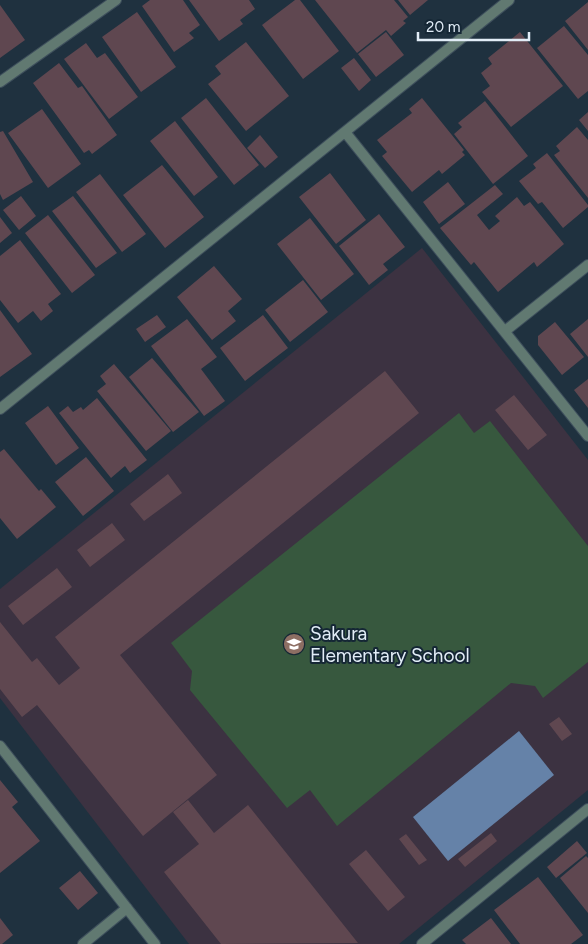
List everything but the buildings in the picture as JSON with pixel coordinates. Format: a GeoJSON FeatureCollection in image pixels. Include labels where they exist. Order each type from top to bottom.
{"type":"FeatureCollection","features":[{"type":"Feature","properties":{"kind":"street"},"geometry":{"type":"LineString","coordinates":[[0,82],[116,0]]}},
{"type":"Feature","properties":{"kind":"street"},"geometry":{"type":"LineString","coordinates":[[0,409],[509,0]]}},
{"type":"Feature","properties":{"kind":"street"},"geometry":{"type":"LineString","coordinates":[[345,132],[588,436]]}},
{"type":"Feature","properties":{"kind":"street"},"geometry":{"type":"LineString","coordinates":[[505,331],[588,265]]}},
{"type":"Feature","properties":{"kind":"street"},"geometry":{"type":"LineString","coordinates":[[0,746],[155,944]]}},
{"type":"Feature","properties":{"kind":"street"},"geometry":{"type":"LineString","coordinates":[[422,944],[588,809]]}},
{"type":"Feature","properties":{"kind":"street"},"geometry":{"type":"LineString","coordinates":[[83,944],[127,908]]}},
{"type":"Feature","properties":{"kind":"shaded area","name":"Sakura Elementary School"},"geometry":{"type":"Polygon","coordinates":[[[422,248],[588,460],[588,790],[399,944],[189,944],[0,698],[0,589],[422,248]]]}},
{"type":"Feature","properties":{"kind":"green space"},"geometry":{"type":"Polygon","coordinates":[[[459,413],[474,433],[490,421],[588,546],[588,662],[543,698],[535,686],[511,683],[337,826],[310,790],[287,808],[190,690],[192,671],[171,643],[459,413]]]}},
{"type":"Feature","properties":{"kind":"water"},"geometry":{"type":"Polygon","coordinates":[[[519,731],[554,775],[448,861],[413,817],[519,731]]]}},
{"type":"Feature","properties":{"kind":"place","name":"Sakura Elementary School"},"geometry":{"type":"Point","coordinates":[294,644]}}]}
